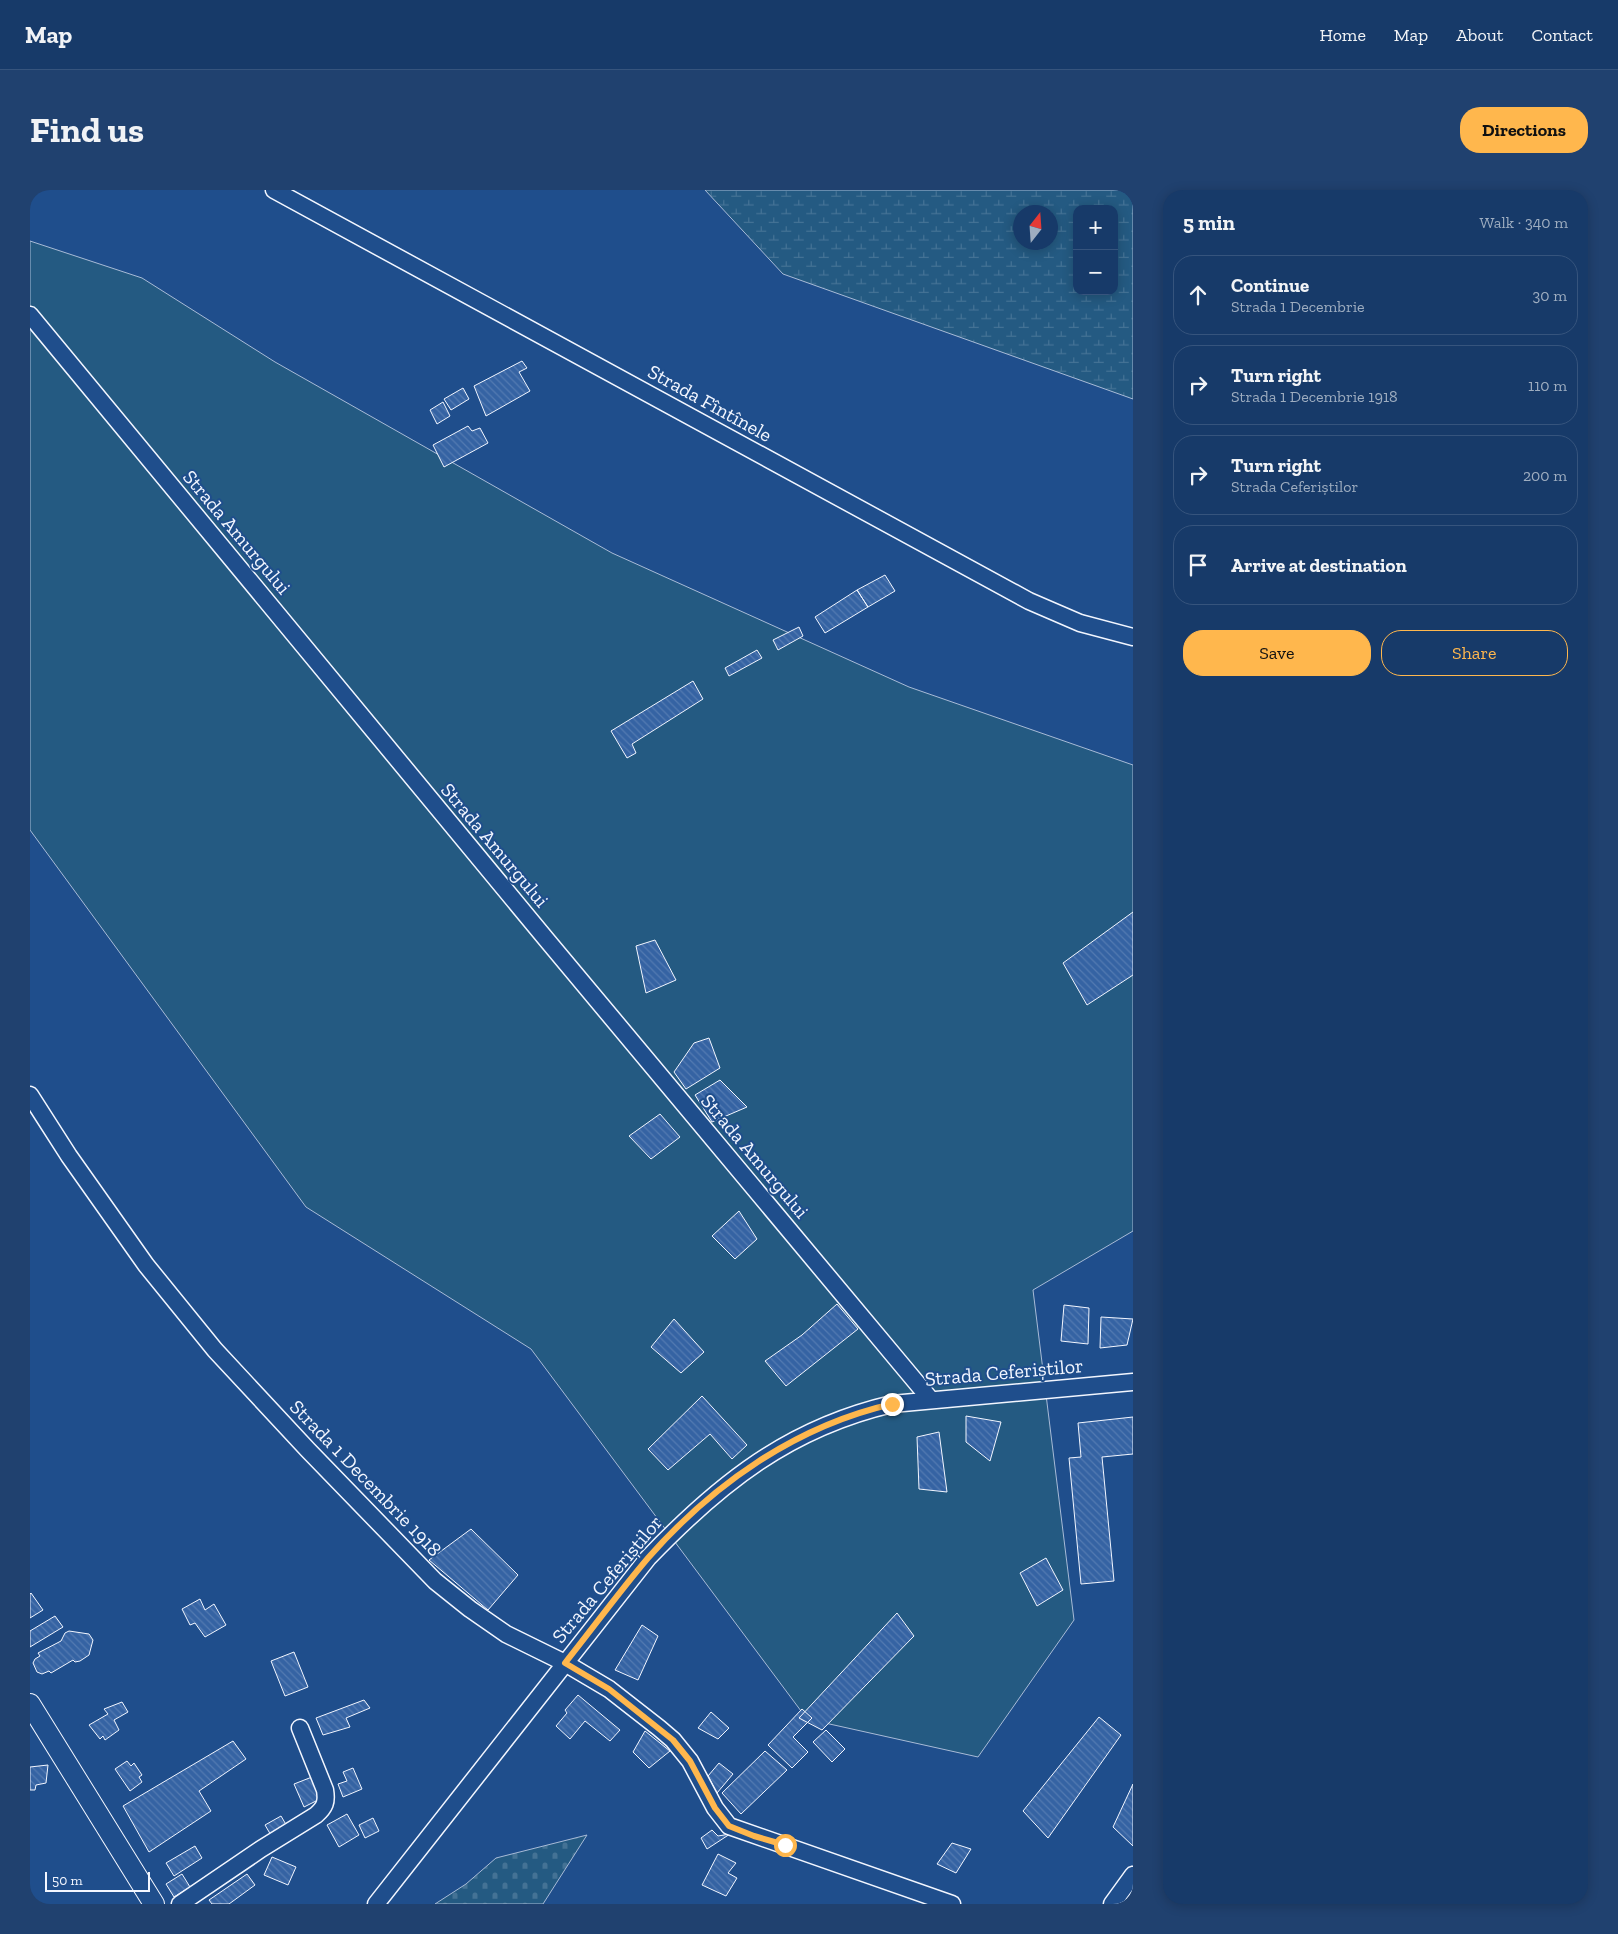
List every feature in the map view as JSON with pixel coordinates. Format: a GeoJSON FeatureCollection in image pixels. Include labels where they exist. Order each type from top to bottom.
{"type":"FeatureCollection","features":[{"type":"Feature","properties":{"kind":"main road"},"geometry":{"type":"LineString","coordinates":[[30,1704],[154,1904]]}},
{"type":"Feature","properties":{"kind":"street","name":"Strada Fîntînele"},"geometry":{"type":"LineString","coordinates":[[274,190],[1029,601],[1080,623],[1133,637]]}},
{"type":"Feature","properties":{"kind":"street","name":"Strada Amurgului"},"geometry":{"type":"LineString","coordinates":[[30,315],[546,939],[931,1400]]}},
{"type":"Feature","properties":{"kind":"street","name":"Strada 1 Decembrie 1918"},"geometry":{"type":"LineString","coordinates":[[30,1096],[69,1156],[146,1265],[215,1350],[308,1450],[435,1581],[470,1609],[506,1634],[565,1663],[609,1689],[673,1740],[690,1761],[715,1808],[729,1826],[949,1904]]}},
{"type":"Feature","properties":{"kind":"street","name":"Strada Ceferiștilor"},"geometry":{"type":"LineString","coordinates":[[376,1904],[654,1552],[712,1496],[754,1464],[798,1438],[841,1419],[892,1404],[1133,1382]]}},
{"type":"Feature","properties":{"kind":"street"},"geometry":{"type":"LineString","coordinates":[[180,1904],[324,1808],[326,1800],[325,1790],[300,1728]]}},
{"type":"Feature","properties":{"kind":"street"},"geometry":{"type":"LineString","coordinates":[[1112,1904],[1133,1875]]}},
{"type":"Feature","properties":{"kind":"green space"},"geometry":{"type":"Polygon","coordinates":[[[705,190],[1133,190],[1133,399],[783,274],[705,190]]]}},
{"type":"Feature","properties":{"kind":"green space"},"geometry":{"type":"Polygon","coordinates":[[[30,241],[142,278],[275,362],[612,553],[909,687],[1133,765],[1133,1231],[1033,1290],[1074,1620],[978,1757],[807,1719],[531,1349],[306,1207],[30,830],[30,241]]]}},
{"type":"Feature","properties":{"kind":"green space"},"geometry":{"type":"Polygon","coordinates":[[[587,1835],[543,1904],[435,1904],[466,1884],[496,1858],[587,1835]]]}},
{"type":"Feature","properties":{"kind":"building"},"geometry":{"type":"Polygon","coordinates":[[[522,361],[527,368],[519,372],[530,391],[486,416],[474,386],[522,361]]]}},
{"type":"Feature","properties":{"kind":"building"},"geometry":{"type":"Polygon","coordinates":[[[463,388],[469,399],[451,410],[444,399],[463,388]]]}},
{"type":"Feature","properties":{"kind":"building"},"geometry":{"type":"Polygon","coordinates":[[[443,402],[450,416],[437,424],[430,410],[443,402]]]}},
{"type":"Feature","properties":{"kind":"building"},"geometry":{"type":"Polygon","coordinates":[[[468,426],[472,431],[480,428],[488,443],[444,467],[433,445],[468,426]]]}},
{"type":"Feature","properties":{"kind":"building"},"geometry":{"type":"Polygon","coordinates":[[[885,575],[895,591],[868,607],[857,590],[885,575]]]}},
{"type":"Feature","properties":{"kind":"building"},"geometry":{"type":"Polygon","coordinates":[[[857,590],[868,607],[825,633],[815,617],[857,590]]]}},
{"type":"Feature","properties":{"kind":"building"},"geometry":{"type":"Polygon","coordinates":[[[799,627],[803,636],[778,650],[773,640],[799,627]]]}},
{"type":"Feature","properties":{"kind":"building"},"geometry":{"type":"Polygon","coordinates":[[[757,650],[762,658],[729,676],[725,668],[757,650]]]}},
{"type":"Feature","properties":{"kind":"building"},"geometry":{"type":"Polygon","coordinates":[[[693,681],[703,699],[632,744],[636,753],[627,758],[611,731],[693,681]]]}},
{"type":"Feature","properties":{"kind":"building"},"geometry":{"type":"Polygon","coordinates":[[[1133,912],[1133,975],[1087,1005],[1063,963],[1133,912]]]}},
{"type":"Feature","properties":{"kind":"building"},"geometry":{"type":"Polygon","coordinates":[[[655,940],[676,980],[646,993],[636,946],[655,940]]]}},
{"type":"Feature","properties":{"kind":"building"},"geometry":{"type":"Polygon","coordinates":[[[709,1038],[720,1068],[686,1089],[674,1072],[694,1043],[709,1038]]]}},
{"type":"Feature","properties":{"kind":"building"},"geometry":{"type":"Polygon","coordinates":[[[720,1080],[747,1107],[712,1122],[695,1095],[720,1080]]]}},
{"type":"Feature","properties":{"kind":"building"},"geometry":{"type":"Polygon","coordinates":[[[660,1114],[680,1137],[651,1159],[629,1136],[660,1114]]]}},
{"type":"Feature","properties":{"kind":"building"},"geometry":{"type":"Polygon","coordinates":[[[739,1211],[757,1239],[735,1259],[712,1236],[739,1211]]]}},
{"type":"Feature","properties":{"kind":"building"},"geometry":{"type":"Polygon","coordinates":[[[837,1304],[858,1329],[786,1386],[765,1361],[802,1335],[837,1304]]]}},
{"type":"Feature","properties":{"kind":"building"},"geometry":{"type":"Polygon","coordinates":[[[1064,1305],[1089,1308],[1088,1344],[1061,1341],[1064,1305]]]}},
{"type":"Feature","properties":{"kind":"building"},"geometry":{"type":"Polygon","coordinates":[[[1101,1317],[1133,1319],[1127,1345],[1100,1348],[1101,1317]]]}},
{"type":"Feature","properties":{"kind":"building"},"geometry":{"type":"Polygon","coordinates":[[[674,1319],[704,1352],[681,1373],[651,1347],[674,1319]]]}},
{"type":"Feature","properties":{"kind":"building"},"geometry":{"type":"Polygon","coordinates":[[[702,1396],[747,1445],[732,1459],[710,1434],[668,1470],[648,1449],[702,1396]]]}},
{"type":"Feature","properties":{"kind":"building"},"geometry":{"type":"Polygon","coordinates":[[[966,1416],[1001,1422],[990,1461],[966,1442],[966,1416]]]}},
{"type":"Feature","properties":{"kind":"building"},"geometry":{"type":"Polygon","coordinates":[[[1133,1417],[1133,1454],[1102,1457],[1114,1581],[1081,1584],[1069,1458],[1081,1457],[1078,1423],[1133,1417]]]}},
{"type":"Feature","properties":{"kind":"building"},"geometry":{"type":"Polygon","coordinates":[[[939,1432],[947,1492],[919,1489],[917,1437],[939,1432]]]}},
{"type":"Feature","properties":{"kind":"building"},"geometry":{"type":"Polygon","coordinates":[[[471,1529],[518,1575],[488,1610],[429,1560],[471,1529]]]}},
{"type":"Feature","properties":{"kind":"building"},"geometry":{"type":"Polygon","coordinates":[[[1046,1558],[1063,1590],[1037,1606],[1020,1573],[1046,1558]]]}},
{"type":"Feature","properties":{"kind":"building"},"geometry":{"type":"Polygon","coordinates":[[[30,1594],[43,1610],[30,1618],[30,1594]]]}},
{"type":"Feature","properties":{"kind":"building"},"geometry":{"type":"Polygon","coordinates":[[[200,1599],[205,1610],[214,1604],[226,1625],[205,1637],[195,1623],[190,1625],[182,1609],[200,1599]]]}},
{"type":"Feature","properties":{"kind":"building"},"geometry":{"type":"Polygon","coordinates":[[[897,1613],[914,1636],[822,1730],[799,1718],[897,1613]]]}},
{"type":"Feature","properties":{"kind":"building"},"geometry":{"type":"Polygon","coordinates":[[[55,1616],[63,1627],[30,1647],[30,1631],[55,1616]]]}},
{"type":"Feature","properties":{"kind":"building"},"geometry":{"type":"Polygon","coordinates":[[[642,1625],[658,1636],[638,1680],[615,1670],[642,1625]]]}},
{"type":"Feature","properties":{"kind":"building"},"geometry":{"type":"Polygon","coordinates":[[[69,1631],[89,1634],[93,1640],[89,1655],[80,1661],[75,1662],[73,1660],[51,1673],[49,1671],[42,1674],[37,1672],[33,1663],[40,1656],[38,1653],[61,1641],[65,1633],[69,1631]]]}},
{"type":"Feature","properties":{"kind":"building"},"geometry":{"type":"Polygon","coordinates":[[[294,1652],[308,1687],[285,1696],[271,1661],[294,1652]]]}},
{"type":"Feature","properties":{"kind":"building"},"geometry":{"type":"Polygon","coordinates":[[[578,1695],[620,1730],[610,1741],[585,1721],[570,1739],[556,1726],[567,1713],[565,1710],[578,1695]]]}},
{"type":"Feature","properties":{"kind":"building"},"geometry":{"type":"Polygon","coordinates":[[[364,1700],[370,1708],[346,1718],[350,1727],[323,1735],[316,1718],[364,1700]]]}},
{"type":"Feature","properties":{"kind":"building"},"geometry":{"type":"Polygon","coordinates":[[[122,1702],[128,1712],[114,1720],[119,1730],[105,1740],[103,1736],[100,1739],[89,1725],[108,1714],[104,1709],[122,1702]]]}},
{"type":"Feature","properties":{"kind":"building"},"geometry":{"type":"Polygon","coordinates":[[[802,1709],[812,1718],[793,1737],[808,1752],[792,1768],[768,1745],[802,1709]]]}},
{"type":"Feature","properties":{"kind":"building"},"geometry":{"type":"Polygon","coordinates":[[[711,1712],[729,1728],[718,1739],[698,1728],[711,1712]]]}},
{"type":"Feature","properties":{"kind":"building"},"geometry":{"type":"Polygon","coordinates":[[[1099,1717],[1121,1735],[1048,1838],[1023,1811],[1099,1717]]]}},
{"type":"Feature","properties":{"kind":"building"},"geometry":{"type":"Polygon","coordinates":[[[826,1730],[845,1749],[832,1762],[813,1742],[826,1730]]]}},
{"type":"Feature","properties":{"kind":"building"},"geometry":{"type":"Polygon","coordinates":[[[645,1731],[670,1751],[649,1768],[633,1752],[645,1731]]]}},
{"type":"Feature","properties":{"kind":"building"},"geometry":{"type":"Polygon","coordinates":[[[233,1741],[246,1759],[199,1791],[211,1811],[149,1852],[123,1806],[233,1741]]]}},
{"type":"Feature","properties":{"kind":"building"},"geometry":{"type":"Polygon","coordinates":[[[765,1751],[787,1770],[741,1814],[722,1793],[765,1751]]]}},
{"type":"Feature","properties":{"kind":"building"},"geometry":{"type":"Polygon","coordinates":[[[127,1761],[131,1766],[134,1763],[142,1775],[139,1777],[142,1782],[130,1791],[115,1769],[127,1761]]]}},
{"type":"Feature","properties":{"kind":"building"},"geometry":{"type":"Polygon","coordinates":[[[719,1763],[733,1774],[717,1793],[708,1776],[719,1763]]]}},
{"type":"Feature","properties":{"kind":"building"},"geometry":{"type":"Polygon","coordinates":[[[48,1765],[46,1783],[36,1785],[35,1790],[30,1790],[30,1767],[48,1765]]]}},
{"type":"Feature","properties":{"kind":"building"},"geometry":{"type":"Polygon","coordinates":[[[353,1768],[362,1789],[343,1797],[338,1784],[347,1781],[343,1772],[353,1768]]]}},
{"type":"Feature","properties":{"kind":"building"},"geometry":{"type":"Polygon","coordinates":[[[312,1777],[322,1798],[304,1807],[294,1784],[312,1777]]]}},
{"type":"Feature","properties":{"kind":"building"},"geometry":{"type":"Polygon","coordinates":[[[1133,1784],[1133,1846],[1113,1827],[1133,1784]]]}},
{"type":"Feature","properties":{"kind":"building"},"geometry":{"type":"Polygon","coordinates":[[[347,1814],[359,1835],[339,1847],[327,1825],[347,1814]]]}},
{"type":"Feature","properties":{"kind":"building"},"geometry":{"type":"Polygon","coordinates":[[[281,1816],[288,1828],[272,1837],[265,1825],[281,1816]]]}},
{"type":"Feature","properties":{"kind":"building"},"geometry":{"type":"Polygon","coordinates":[[[373,1818],[379,1831],[365,1838],[359,1825],[373,1818]]]}},
{"type":"Feature","properties":{"kind":"building"},"geometry":{"type":"Polygon","coordinates":[[[712,1830],[718,1836],[730,1834],[707,1849],[701,1838],[712,1830]]]}},
{"type":"Feature","properties":{"kind":"building"},"geometry":{"type":"Polygon","coordinates":[[[952,1843],[971,1849],[956,1873],[937,1864],[952,1843]]]}},
{"type":"Feature","properties":{"kind":"building"},"geometry":{"type":"Polygon","coordinates":[[[195,1846],[202,1858],[174,1876],[166,1863],[195,1846]]]}},
{"type":"Feature","properties":{"kind":"building"},"geometry":{"type":"Polygon","coordinates":[[[718,1854],[736,1863],[728,1873],[737,1878],[726,1896],[702,1885],[718,1854]]]}},
{"type":"Feature","properties":{"kind":"building"},"geometry":{"type":"Polygon","coordinates":[[[272,1857],[296,1867],[288,1885],[264,1875],[272,1857]]]}},
{"type":"Feature","properties":{"kind":"building"},"geometry":{"type":"Polygon","coordinates":[[[182,1874],[190,1887],[174,1897],[166,1884],[182,1874]]]}},
{"type":"Feature","properties":{"kind":"building"},"geometry":{"type":"Polygon","coordinates":[[[247,1874],[255,1885],[229,1904],[212,1904],[209,1900],[247,1874]]]}},
{"type":"Feature","properties":{"kind":"route"},"geometry":{"type":"LineString","coordinates":[[785,1845],[729,1826],[715,1808],[690,1761],[673,1740],[609,1689],[565,1663],[648,1558],[685,1520],[719,1490],[754,1464],[798,1438],[841,1419],[892,1404]]}}]}
